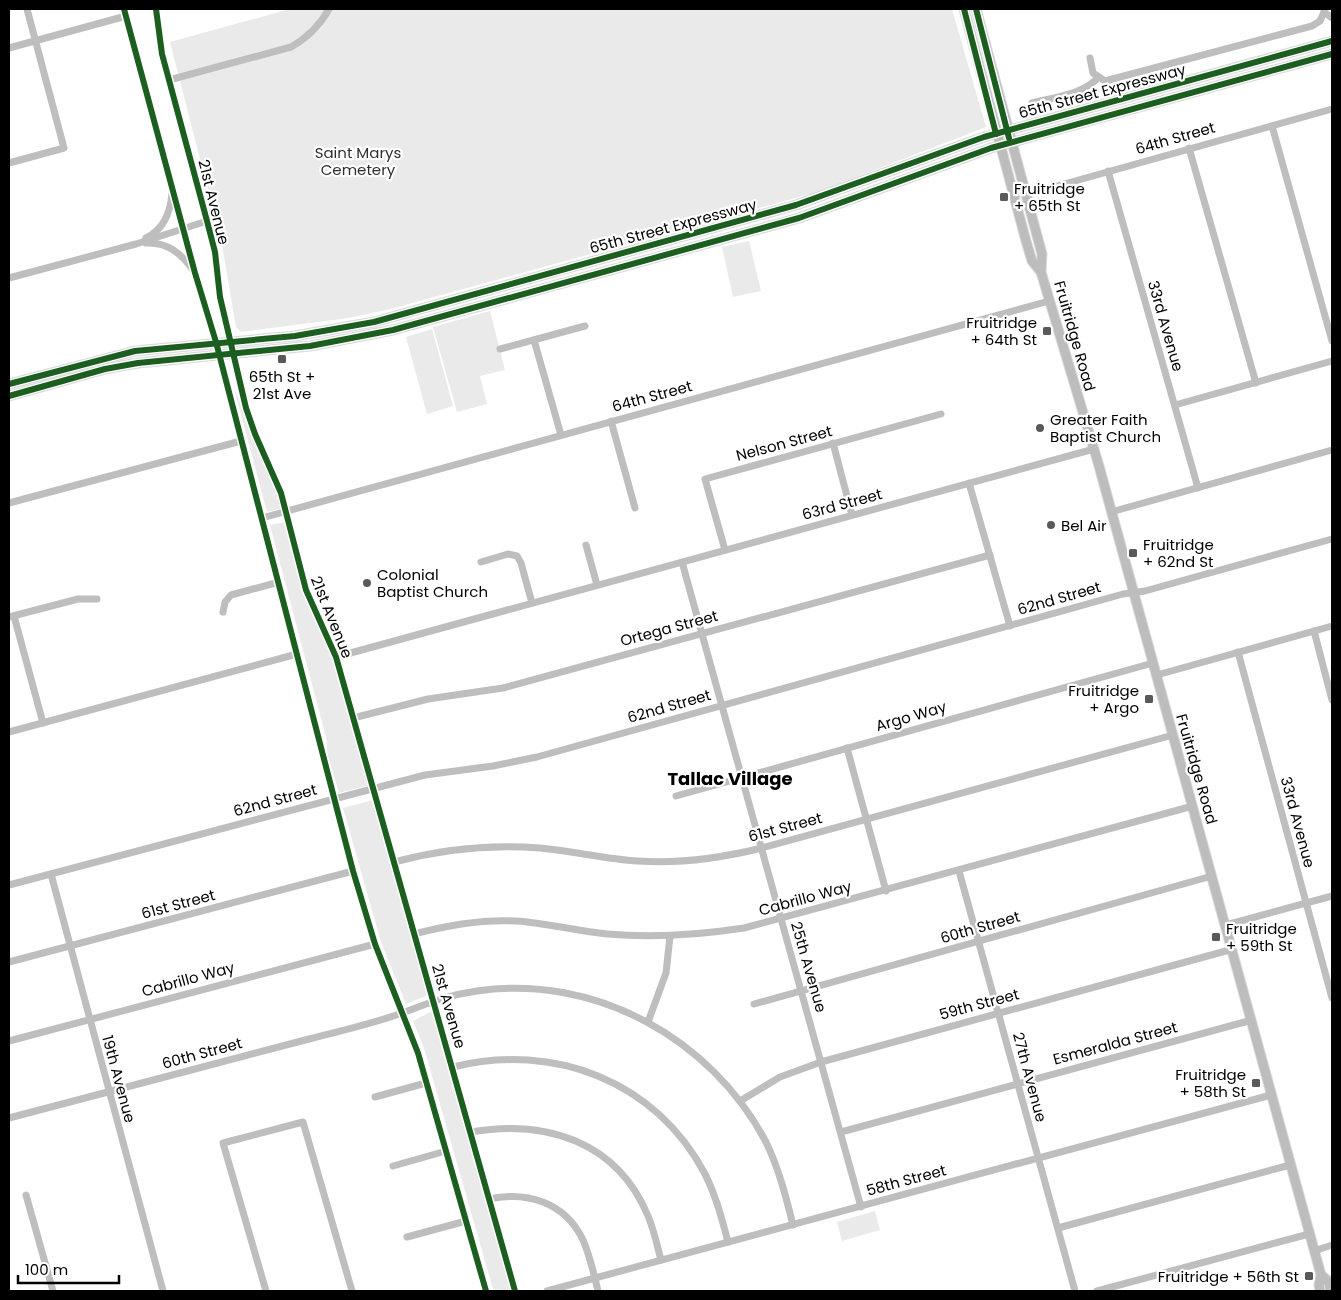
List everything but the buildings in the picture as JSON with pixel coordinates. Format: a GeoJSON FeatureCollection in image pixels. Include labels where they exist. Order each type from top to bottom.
{"type":"FeatureCollection","features":[{"type":"Feature","properties":{"kind":"main road","name":"Fruitridge Road"},"geometry":{"type":"LineString","coordinates":[[964,9],[999,146],[1032,261],[1041,272]]}},
{"type":"Feature","properties":{"kind":"main road","name":"Fruitridge Road"},"geometry":{"type":"LineString","coordinates":[[976,9],[1007,130],[1042,254],[1041,272],[1094,449],[1226,925],[1321,1275],[1318,1285],[1320,1291]]}},
{"type":"Feature","properties":{"kind":"main road","name":"65th Street Expressway"},"geometry":{"type":"LineString","coordinates":[[9,384],[114,355],[216,342],[295,336],[374,322],[796,205],[1007,130],[1332,41]]}},
{"type":"Feature","properties":{"kind":"main road","name":"65th Street Expressway"},"geometry":{"type":"LineString","coordinates":[[9,396],[113,368],[310,346],[412,325],[799,218],[1011,142],[1332,54]]}},
{"type":"Feature","properties":{"kind":"main road","name":"Fruitridge Road"},"geometry":{"type":"LineString","coordinates":[[1321,1275],[1328,1281],[1331,1291]]}},
{"type":"Feature","properties":{"kind":"street"},"geometry":{"type":"LineString","coordinates":[[9,163],[64,148],[27,9]]}},
{"type":"Feature","properties":{"kind":"street","name":"21st Avenue"},"geometry":{"type":"LineString","coordinates":[[156,9],[162,54],[215,252],[220,297],[246,408],[255,434],[274,474],[286,510],[306,590],[336,657],[414,934],[454,1067],[515,1291]]}},
{"type":"Feature","properties":{"kind":"street"},"geometry":{"type":"LineString","coordinates":[[169,80],[291,47],[304,40],[321,23],[330,9]]}},
{"type":"Feature","properties":{"kind":"street"},"geometry":{"type":"LineString","coordinates":[[1090,58],[1094,73],[1098,78],[1105,81],[1312,26],[1320,21],[1323,10],[1332,18]]}},
{"type":"Feature","properties":{"kind":"street"},"geometry":{"type":"LineString","coordinates":[[9,48],[125,12],[195,274],[220,355],[354,871],[375,944],[418,1053],[486,1291]]}},
{"type":"Feature","properties":{"kind":"street"},"geometry":{"type":"LineString","coordinates":[[1032,103],[1079,92],[1089,88],[1098,78]]}},
{"type":"Feature","properties":{"kind":"street","name":"64th Street"},"geometry":{"type":"LineString","coordinates":[[1025,195],[1332,109]]}},
{"type":"Feature","properties":{"kind":"street"},"geometry":{"type":"LineString","coordinates":[[1272,126],[1332,341]]}},
{"type":"Feature","properties":{"kind":"street"},"geometry":{"type":"LineString","coordinates":[[1189,148],[1256,383]]}},
{"type":"Feature","properties":{"kind":"street","name":"33rd Avenue"},"geometry":{"type":"LineString","coordinates":[[1108,171],[1198,488]]}},
{"type":"Feature","properties":{"kind":"street"},"geometry":{"type":"LineString","coordinates":[[136,244],[150,236],[162,225],[170,211],[173,188]]}},
{"type":"Feature","properties":{"kind":"street"},"geometry":{"type":"LineString","coordinates":[[9,278],[136,244],[208,221]]}},
{"type":"Feature","properties":{"kind":"street"},"geometry":{"type":"LineString","coordinates":[[136,244],[151,243],[170,248],[183,257],[195,274]]}},
{"type":"Feature","properties":{"kind":"street","name":"64th Street"},"geometry":{"type":"LineString","coordinates":[[262,518],[1050,301]]}},
{"type":"Feature","properties":{"kind":"street"},"geometry":{"type":"LineString","coordinates":[[500,349],[585,326]]}},
{"type":"Feature","properties":{"kind":"street"},"geometry":{"type":"LineString","coordinates":[[534,340],[561,435]]}},
{"type":"Feature","properties":{"kind":"street"},"geometry":{"type":"LineString","coordinates":[[1175,406],[1332,362]]}},
{"type":"Feature","properties":{"kind":"street","name":"Nelson Street"},"geometry":{"type":"LineString","coordinates":[[724,550],[705,478],[941,414]]}},
{"type":"Feature","properties":{"kind":"street"},"geometry":{"type":"LineString","coordinates":[[611,421],[635,508]]}},
{"type":"Feature","properties":{"kind":"street"},"geometry":{"type":"LineString","coordinates":[[9,503],[241,441]]}},
{"type":"Feature","properties":{"kind":"street"},"geometry":{"type":"LineString","coordinates":[[833,443],[852,515]]}},
{"type":"Feature","properties":{"kind":"street","name":"63rd Street"},"geometry":{"type":"LineString","coordinates":[[336,657],[1094,449]]}},
{"type":"Feature","properties":{"kind":"street"},"geometry":{"type":"LineString","coordinates":[[1111,512],[1332,450]]}},
{"type":"Feature","properties":{"kind":"street"},"geometry":{"type":"LineString","coordinates":[[969,483],[1010,626]]}},
{"type":"Feature","properties":{"kind":"street","name":"62nd Street"},"geometry":{"type":"LineString","coordinates":[[9,885],[425,775],[516,762],[1332,539]]}},
{"type":"Feature","properties":{"kind":"street"},"geometry":{"type":"LineString","coordinates":[[586,545],[597,585]]}},
{"type":"Feature","properties":{"kind":"street"},"geometry":{"type":"LineString","coordinates":[[481,562],[508,554],[517,556],[521,563],[532,603]]}},
{"type":"Feature","properties":{"kind":"street","name":"Ortega Street"},"geometry":{"type":"LineString","coordinates":[[354,718],[428,699],[503,688],[990,555]]}},
{"type":"Feature","properties":{"kind":"street","name":"25th Avenue"},"geometry":{"type":"LineString","coordinates":[[682,562],[861,1207]]}},
{"type":"Feature","properties":{"kind":"street"},"geometry":{"type":"LineString","coordinates":[[224,612],[224,602],[231,596],[279,582]]}},
{"type":"Feature","properties":{"kind":"street"},"geometry":{"type":"LineString","coordinates":[[43,722],[11,617],[78,599],[97,599]]}},
{"type":"Feature","properties":{"kind":"street"},"geometry":{"type":"LineString","coordinates":[[1156,675],[1332,626]]}},
{"type":"Feature","properties":{"kind":"street"},"geometry":{"type":"LineString","coordinates":[[1314,631],[1332,700]]}},
{"type":"Feature","properties":{"kind":"street","name":"33rd Avenue"},"geometry":{"type":"LineString","coordinates":[[1238,652],[1332,998]]}},
{"type":"Feature","properties":{"kind":"street"},"geometry":{"type":"LineString","coordinates":[[9,732],[297,654]]}},
{"type":"Feature","properties":{"kind":"street","name":"Argo Way"},"geometry":{"type":"LineString","coordinates":[[676,796],[1153,663]]}},
{"type":"Feature","properties":{"kind":"street","name":"61st Street"},"geometry":{"type":"LineString","coordinates":[[394,862],[422,854],[481,847],[540,848],[612,859],[667,862],[722,857],[866,820],[1173,734]]}},
{"type":"Feature","properties":{"kind":"street"},"geometry":{"type":"LineString","coordinates":[[847,748],[886,891]]}},
{"type":"Feature","properties":{"kind":"street","name":"Cabrillo Way"},"geometry":{"type":"LineString","coordinates":[[414,934],[465,923],[502,921],[535,923],[605,934],[670,936],[718,932],[782,920],[1193,806]]}},
{"type":"Feature","properties":{"kind":"street","name":"27th Avenue"},"geometry":{"type":"LineString","coordinates":[[959,870],[1075,1291]]}},
{"type":"Feature","properties":{"kind":"street","name":"61st Street"},"geometry":{"type":"LineString","coordinates":[[9,962],[354,871]]}},
{"type":"Feature","properties":{"kind":"street","name":"19th Avenue"},"geometry":{"type":"LineString","coordinates":[[51,874],[163,1291]]}},
{"type":"Feature","properties":{"kind":"street","name":"60th Street"},"geometry":{"type":"LineString","coordinates":[[754,1004],[1212,876]]}},
{"type":"Feature","properties":{"kind":"street"},"geometry":{"type":"LineString","coordinates":[[1226,925],[1332,896]]}},
{"type":"Feature","properties":{"kind":"street"},"geometry":{"type":"LineString","coordinates":[[648,1022],[657,1003],[666,973],[670,936]]}},
{"type":"Feature","properties":{"kind":"street","name":"Cabrillo Way"},"geometry":{"type":"LineString","coordinates":[[9,1041],[375,944]]}},
{"type":"Feature","properties":{"kind":"street","name":"59th Street"},"geometry":{"type":"LineString","coordinates":[[740,1101],[780,1077],[821,1062],[1232,949]]}},
{"type":"Feature","properties":{"kind":"street","name":"60th Street"},"geometry":{"type":"LineString","coordinates":[[9,1118],[401,1013],[434,1000],[480,990],[544,990],[597,1001],[648,1022],[700,1058],[740,1101],[763,1137],[777,1166],[793,1225]]}},
{"type":"Feature","properties":{"kind":"street","name":"Esmeralda Street"},"geometry":{"type":"LineString","coordinates":[[841,1132],[1252,1020]]}},
{"type":"Feature","properties":{"kind":"street"},"geometry":{"type":"LineString","coordinates":[[454,1067],[496,1059],[538,1060],[571,1066],[592,1073],[629,1092],[659,1115],[696,1158],[713,1192],[728,1242]]}},
{"type":"Feature","properties":{"kind":"street"},"geometry":{"type":"LineString","coordinates":[[375,1097],[426,1083]]}},
{"type":"Feature","properties":{"kind":"street","name":"58th Street"},"geometry":{"type":"LineString","coordinates":[[548,1291],[1271,1095]]}},
{"type":"Feature","properties":{"kind":"street"},"geometry":{"type":"LineString","coordinates":[[266,1291],[223,1143],[303,1122],[352,1291]]}},
{"type":"Feature","properties":{"kind":"street"},"geometry":{"type":"LineString","coordinates":[[471,1132],[505,1127],[536,1128],[568,1138],[594,1151],[620,1174],[641,1201],[654,1232],[661,1260]]}},
{"type":"Feature","properties":{"kind":"street"},"geometry":{"type":"LineString","coordinates":[[392,1166],[446,1151]]}},
{"type":"Feature","properties":{"kind":"street"},"geometry":{"type":"LineString","coordinates":[[1058,1228],[1290,1165]]}},
{"type":"Feature","properties":{"kind":"street"},"geometry":{"type":"LineString","coordinates":[[26,1195],[53,1291]]}},
{"type":"Feature","properties":{"kind":"street"},"geometry":{"type":"LineString","coordinates":[[489,1199],[505,1196],[527,1196],[547,1203],[563,1213],[583,1240],[598,1291]]}},
{"type":"Feature","properties":{"kind":"street"},"geometry":{"type":"LineString","coordinates":[[407,1237],[466,1221]]}},
{"type":"Feature","properties":{"kind":"street"},"geometry":{"type":"LineString","coordinates":[[1097,1291],[1309,1234]]}},
{"type":"Feature","properties":{"kind":"street"},"geometry":{"type":"LineString","coordinates":[[1314,1251],[1332,1245]]}},
{"type":"Feature","properties":{"kind":"green space","name":"Saint Marys Cemetery"},"geometry":{"type":"Polygon","coordinates":[[[290,9],[952,9],[986,127],[821,191],[390,309],[349,318],[241,332],[236,327],[222,245],[170,42],[290,9]]]}},
{"type":"Feature","properties":{"kind":"green space"},"geometry":{"type":"Polygon","coordinates":[[[749,241],[761,291],[733,297],[722,247],[749,241]]]}},
{"type":"Feature","properties":{"kind":"green space"},"geometry":{"type":"Polygon","coordinates":[[[490,311],[505,370],[480,376],[487,404],[457,412],[433,327],[490,311]]]}},
{"type":"Feature","properties":{"kind":"green space"},"geometry":{"type":"Polygon","coordinates":[[[432,329],[453,406],[427,414],[406,337],[432,329]]]}},
{"type":"Feature","properties":{"kind":"green space"},"geometry":{"type":"Polygon","coordinates":[[[234,388],[278,493],[282,508],[267,512],[234,388]]]}},
{"type":"Feature","properties":{"kind":"green space"},"geometry":{"type":"Polygon","coordinates":[[[285,522],[303,590],[314,619],[333,657],[370,785],[339,793],[327,753],[327,741],[270,525],[285,522]]]}},
{"type":"Feature","properties":{"kind":"green space"},"geometry":{"type":"Polygon","coordinates":[[[373,800],[428,995],[406,1004],[381,942],[343,808],[373,800]]]}},
{"type":"Feature","properties":{"kind":"green space"},"geometry":{"type":"Polygon","coordinates":[[[434,1010],[511,1291],[493,1289],[424,1048],[413,1021],[434,1010]]]}},
{"type":"Feature","properties":{"kind":"green space"},"geometry":{"type":"Polygon","coordinates":[[[875,1211],[880,1230],[842,1241],[837,1222],[875,1211]]]}},
{"type":"Feature","properties":{"kind":"cycle path"},"geometry":{"type":"LineString","coordinates":[[124,9],[195,273],[216,342],[353,871],[375,944],[418,1053],[486,1291]]}},
{"type":"Feature","properties":{"kind":"cycle path"},"geometry":{"type":"LineString","coordinates":[[156,9],[162,54],[215,252],[220,297],[246,408],[255,434],[281,493],[306,590],[336,657],[515,1291]]}},
{"type":"Feature","properties":{"kind":"cycle path"},"geometry":{"type":"LineString","coordinates":[[964,9],[996,134]]}},
{"type":"Feature","properties":{"kind":"cycle path"},"geometry":{"type":"LineString","coordinates":[[976,9],[1009,138]]}},
{"type":"Feature","properties":{"kind":"cycle path"},"geometry":{"type":"LineString","coordinates":[[9,384],[135,351],[295,336],[374,322],[796,205],[984,137],[1332,41]]}},
{"type":"Feature","properties":{"kind":"cycle path"},"geometry":{"type":"LineString","coordinates":[[9,396],[105,369],[138,363],[310,346],[393,330],[799,218],[991,148],[1332,54]]}},
{"type":"Feature","properties":{"kind":"place","name":"Fruitridge + 65th St"},"geometry":{"type":"Point","coordinates":[1004,197]}},
{"type":"Feature","properties":{"kind":"place","name":"Fruitridge + 64th St"},"geometry":{"type":"Point","coordinates":[1047,331]}},
{"type":"Feature","properties":{"kind":"place","name":"65th St + 21st Ave"},"geometry":{"type":"Point","coordinates":[282,359]}},
{"type":"Feature","properties":{"kind":"place","name":"Greater Faith Baptist Church"},"geometry":{"type":"Point","coordinates":[1040,428]}},
{"type":"Feature","properties":{"kind":"place","name":"Bel Air"},"geometry":{"type":"Point","coordinates":[1051,525]}},
{"type":"Feature","properties":{"kind":"place","name":"Fruitridge + 62nd St"},"geometry":{"type":"Point","coordinates":[1133,553]}},
{"type":"Feature","properties":{"kind":"place","name":"Colonial Baptist Church"},"geometry":{"type":"Point","coordinates":[367,583]}},
{"type":"Feature","properties":{"kind":"place","name":"Fruitridge + Argo"},"geometry":{"type":"Point","coordinates":[1149,699]}},
{"type":"Feature","properties":{"kind":"place","name":"Fruitridge + 59th St"},"geometry":{"type":"Point","coordinates":[1216,937]}},
{"type":"Feature","properties":{"kind":"place","name":"Fruitridge + 58th St"},"geometry":{"type":"Point","coordinates":[1256,1083]}},
{"type":"Feature","properties":{"kind":"place","name":"Fruitridge + 56th St"},"geometry":{"type":"Point","coordinates":[1309,1276]}},
{"type":"Feature","properties":{"kind":"district","name":"Tallac Village"},"geometry":{"type":"Point","coordinates":[730,778]}}]}
